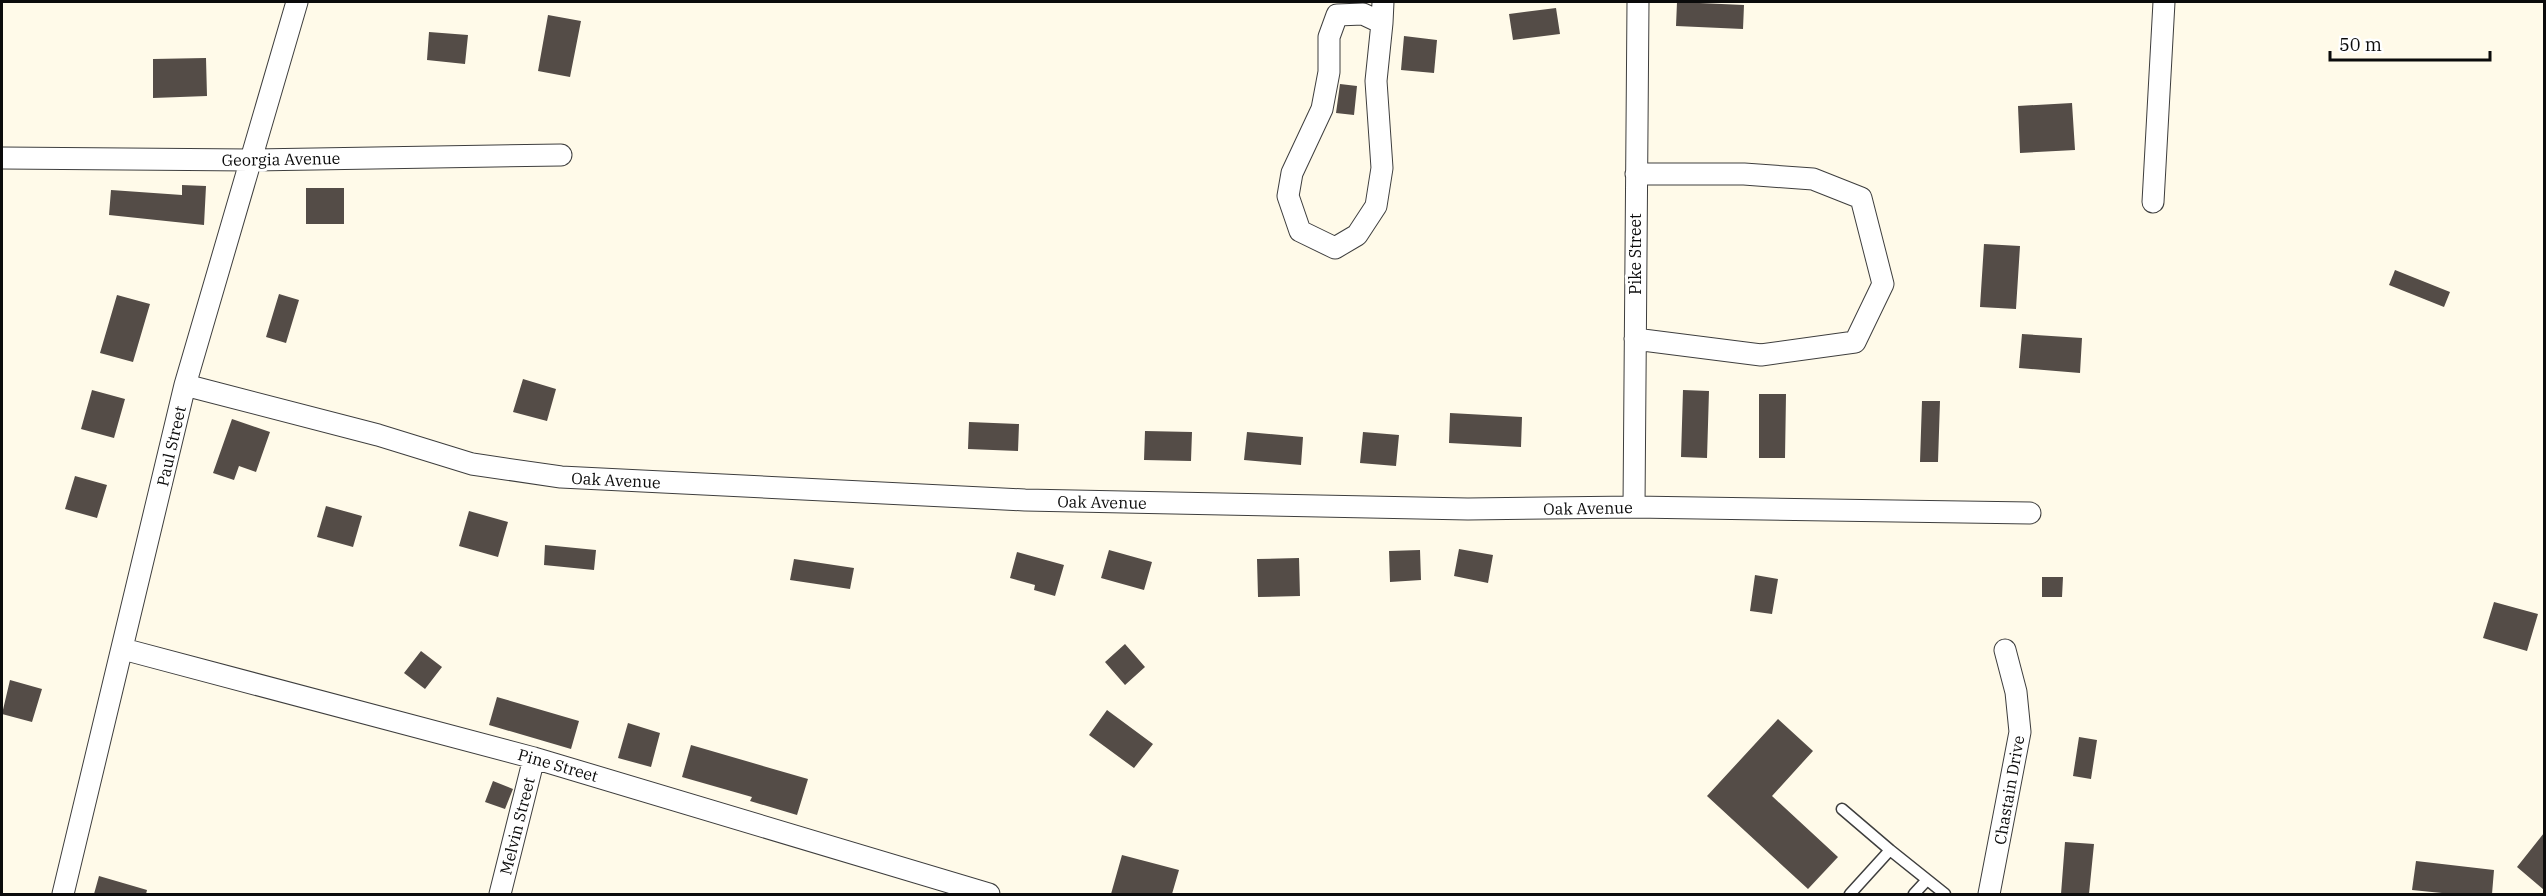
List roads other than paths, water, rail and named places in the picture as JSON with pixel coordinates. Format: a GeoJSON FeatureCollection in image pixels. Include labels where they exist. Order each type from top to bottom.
{"type":"FeatureCollection","features":[{"type":"Feature","properties":{"kind":"street","name":"Paul Street"},"geometry":{"type":"LineString","coordinates":[[63,894],[185,385],[297,2]]}},
{"type":"Feature","properties":{"kind":"street"},"geometry":{"type":"LineString","coordinates":[[1382,23],[1363,14],[1337,15],[1329,37],[1329,72],[1322,109],[1292,173],[1288,196],[1300,231],[1335,248],[1357,235],[1376,206],[1382,168],[1376,81],[1382,23],[1383,2]]}},
{"type":"Feature","properties":{"kind":"street","name":"Pike Street"},"geometry":{"type":"LineString","coordinates":[[1634,507],[1638,2]]}},
{"type":"Feature","properties":{"kind":"street"},"geometry":{"type":"LineString","coordinates":[[2153,202],[2164,2]]}},
{"type":"Feature","properties":{"kind":"street","name":"Georgia Avenue"},"geometry":{"type":"LineString","coordinates":[[2,158],[249,160],[561,155]]}},
{"type":"Feature","properties":{"kind":"street"},"geometry":{"type":"LineString","coordinates":[[1635,339],[1761,355],[1855,342],[1883,285],[1861,198],[1813,179],[1744,174],[1636,174]]}},
{"type":"Feature","properties":{"kind":"street","name":"Oak Avenue"},"geometry":{"type":"LineString","coordinates":[[185,385],[357,429],[472,464],[561,477],[1025,500],[1468,510],[1634,507],[2030,513]]}},
{"type":"Feature","properties":{"kind":"street","name":"Pine Street"},"geometry":{"type":"LineString","coordinates":[[123,650],[534,758],[989,894]]}},
{"type":"Feature","properties":{"kind":"street","name":"Chastain Drive"},"geometry":{"type":"LineString","coordinates":[[1989,894],[2020,732],[2016,692],[2005,650]]}},
{"type":"Feature","properties":{"kind":"street","name":"Melvin Street"},"geometry":{"type":"LineString","coordinates":[[500,894],[534,758]]}},
{"type":"Feature","properties":{"kind":"lane"},"geometry":{"type":"LineString","coordinates":[[1842,809],[1926,881],[1945,894]]}},
{"type":"Feature","properties":{"kind":"lane"},"geometry":{"type":"LineString","coordinates":[[1850,894],[1890,850]]}},
{"type":"Feature","properties":{"kind":"lane"},"geometry":{"type":"LineString","coordinates":[[1914,894],[1926,881]]}}]}
